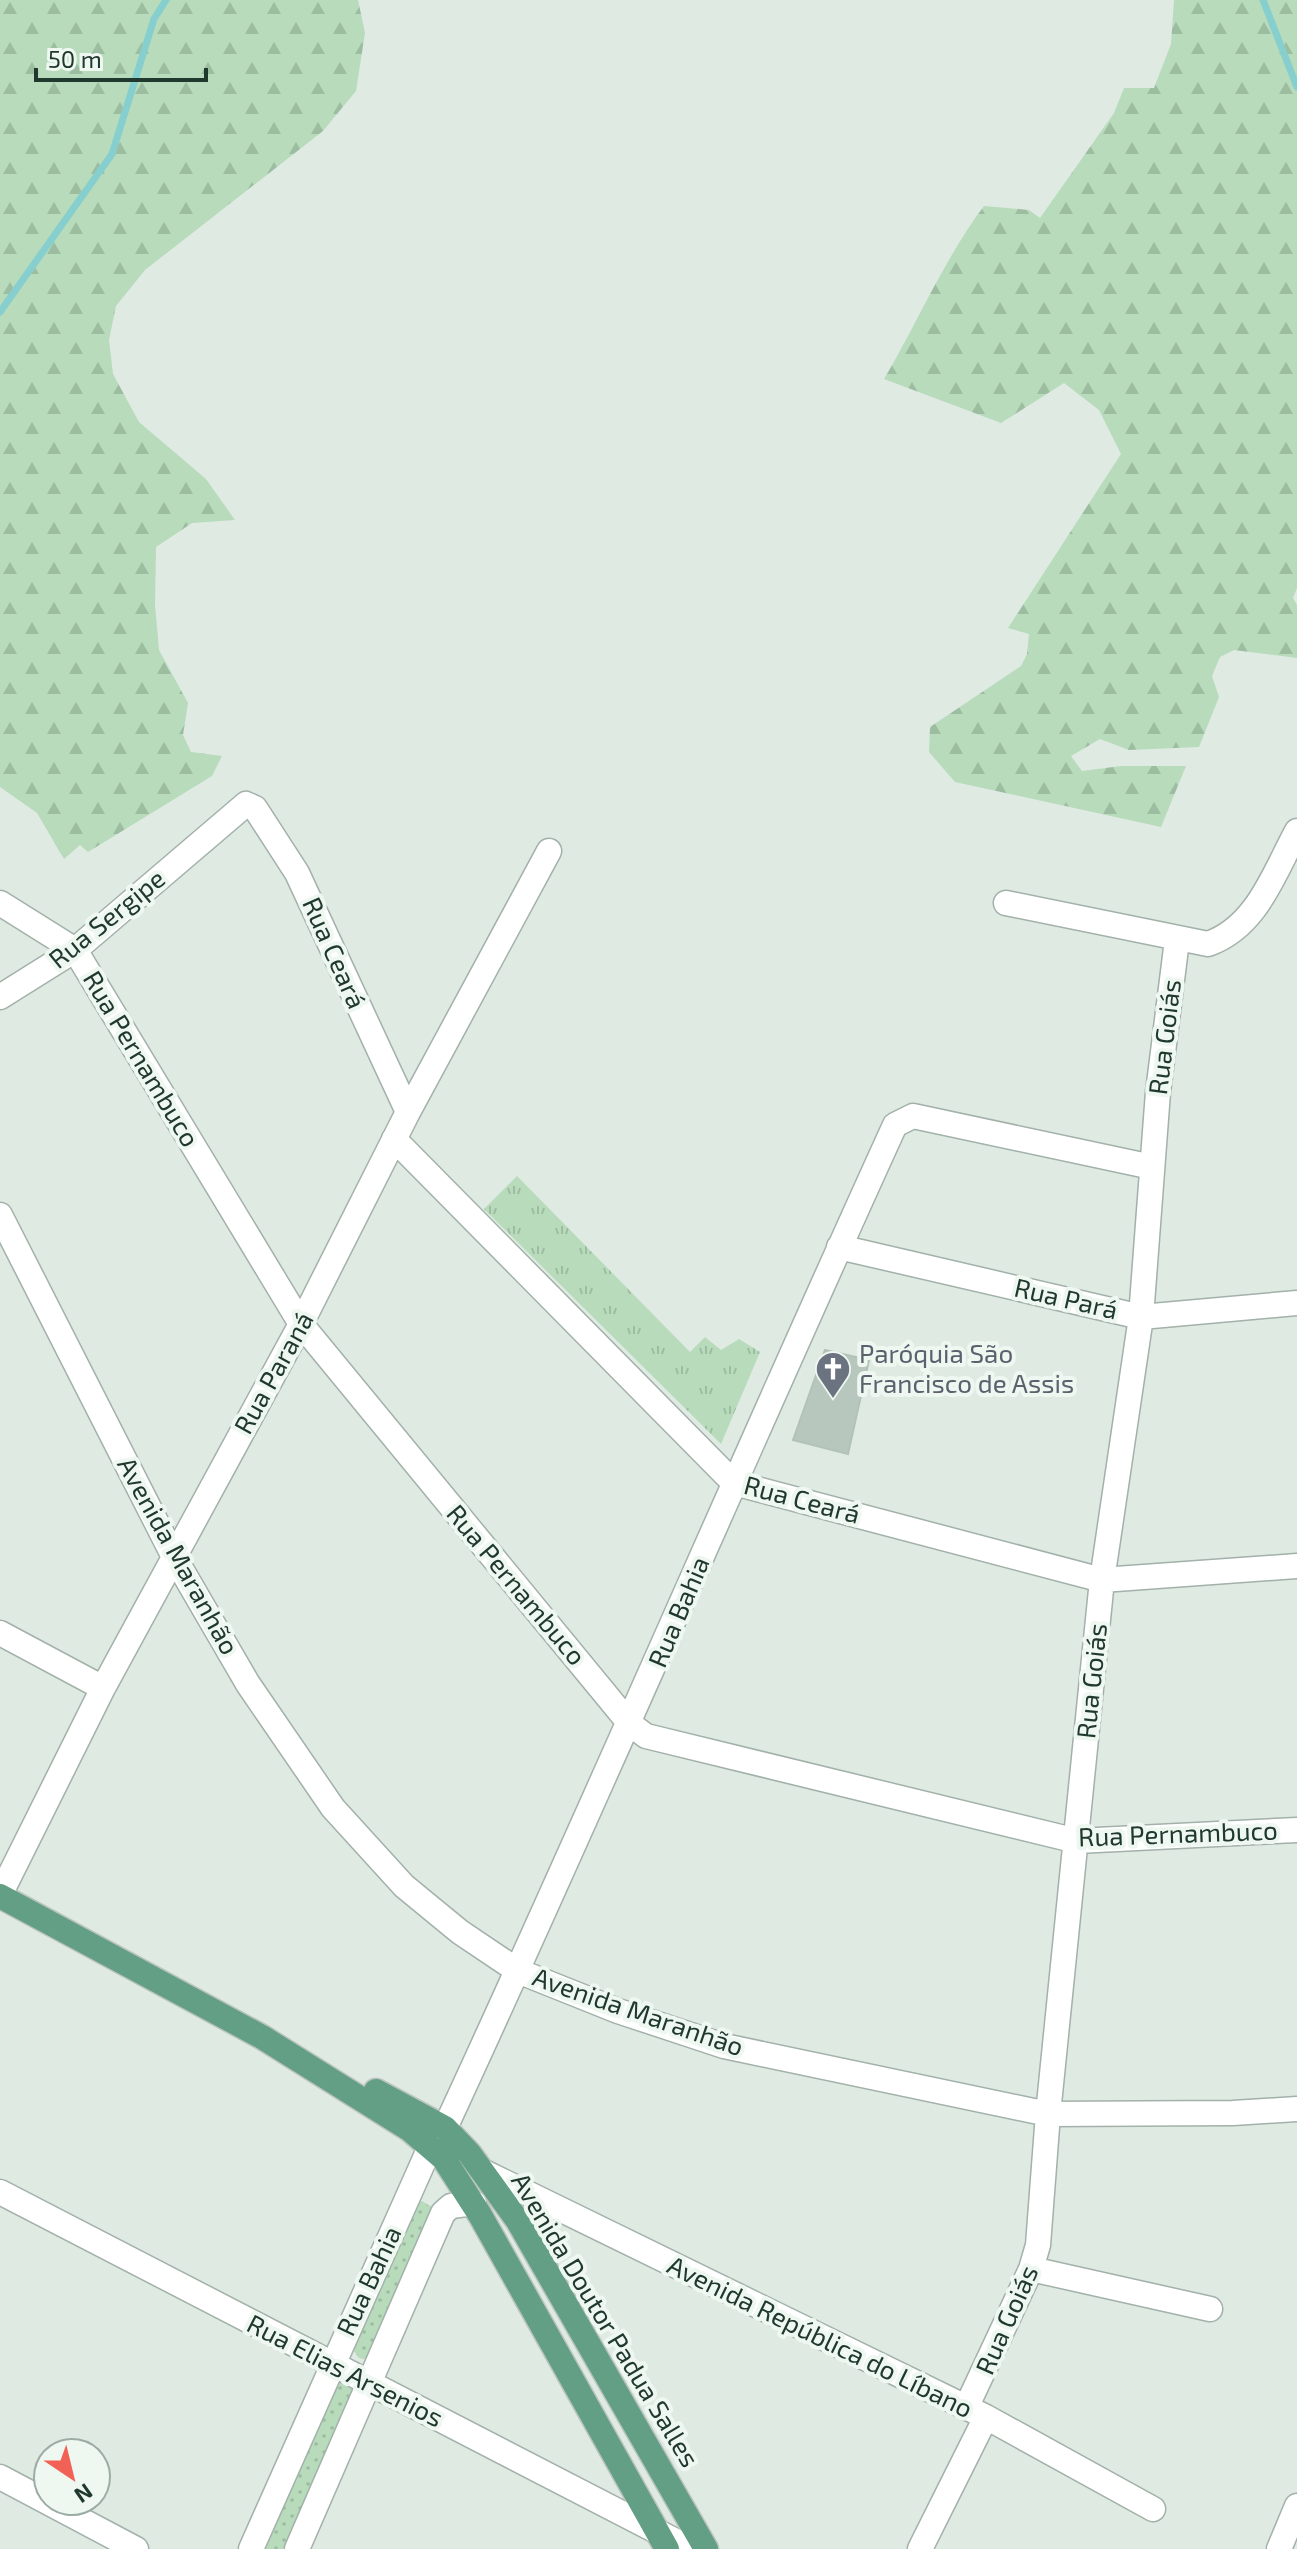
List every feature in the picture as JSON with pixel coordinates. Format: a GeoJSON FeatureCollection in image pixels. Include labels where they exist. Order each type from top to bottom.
{"type":"FeatureCollection","features":[{"type":"Feature","properties":{"kind":"main road"},"geometry":{"type":"LineString","coordinates":[[0,1896],[438,2136]]}},
{"type":"Feature","properties":{"kind":"main road","name":"Avenida Doutor Padua Salles"},"geometry":{"type":"LineString","coordinates":[[438,2136],[484,2172],[518,2221],[706,2549]]}},
{"type":"Feature","properties":{"kind":"main road","name":"Avenida Doutor Padua Salles"},"geometry":{"type":"LineString","coordinates":[[438,2136],[662,2542]]}},
{"type":"Feature","properties":{"kind":"street","name":"Rua Sergipe"},"geometry":{"type":"LineString","coordinates":[[0,997],[75,950],[246,804]]}},
{"type":"Feature","properties":{"kind":"street","name":"Rua Ceará"},"geometry":{"type":"LineString","coordinates":[[246,804],[255,808],[297,873],[408,1112]]}},
{"type":"Feature","properties":{"kind":"street"},"geometry":{"type":"LineString","coordinates":[[1006,903],[1208,944],[1230,937],[1246,923],[1297,831]]}},
{"type":"Feature","properties":{"kind":"street","name":"Rua Paraná"},"geometry":{"type":"LineString","coordinates":[[0,1896],[103,1688],[301,1324],[408,1112],[549,851]]}},
{"type":"Feature","properties":{"kind":"street","name":"Rua Pernambuco"},"geometry":{"type":"LineString","coordinates":[[0,903],[75,950],[301,1324],[630,1724],[646,1736],[1077,1841],[1297,1830]]}},
{"type":"Feature","properties":{"kind":"street","name":"Rua Goiás"},"geometry":{"type":"LineString","coordinates":[[920,2549],[976,2413],[1038,2245],[1048,2114],[1102,1580],[1141,1317],[1152,1167],[1177,940]]}},
{"type":"Feature","properties":{"kind":"street","name":"Rua Bahia"},"geometry":{"type":"LineString","coordinates":[[251,2549],[409,2195],[518,1971],[630,1724],[895,1125],[913,1116],[1152,1167]]}},
{"type":"Feature","properties":{"kind":"street","name":"Rua Ceará"},"geometry":{"type":"LineString","coordinates":[[394,1139],[734,1483],[1102,1580],[1297,1566]]}},
{"type":"Feature","properties":{"kind":"street","name":"Avenida Maranhão"},"geometry":{"type":"LineString","coordinates":[[0,1215],[173,1555],[248,1684],[333,1808],[404,1886],[460,1932],[518,1971],[618,2011],[724,2046],[1048,2114],[1233,2113],[1297,2109]]}},
{"type":"Feature","properties":{"kind":"street","name":"Rua Pará"},"geometry":{"type":"LineString","coordinates":[[839,1247],[1141,1317],[1297,1303]]}},
{"type":"Feature","properties":{"kind":"street"},"geometry":{"type":"LineString","coordinates":[[0,1633],[103,1688]]}},
{"type":"Feature","properties":{"kind":"street","name":"Avenida República do Líbano"},"geometry":{"type":"LineString","coordinates":[[484,2172],[976,2413],[1153,2509]]}},
{"type":"Feature","properties":{"kind":"street"},"geometry":{"type":"LineString","coordinates":[[409,2195],[422,2190],[429,2193],[439,2201],[443,2213],[451,2206],[474,2203]]}},
{"type":"Feature","properties":{"kind":"street","name":"Rua Elias Arsenios"},"geometry":{"type":"LineString","coordinates":[[0,2192],[331,2365],[372,2383],[662,2542],[691,2549]]}},
{"type":"Feature","properties":{"kind":"street","name":"Rua Bahia"},"geometry":{"type":"LineString","coordinates":[[297,2549],[372,2383],[443,2213]]}},
{"type":"Feature","properties":{"kind":"street"},"geometry":{"type":"LineString","coordinates":[[1031,2269],[1210,2309]]}},
{"type":"Feature","properties":{"kind":"street"},"geometry":{"type":"LineString","coordinates":[[0,2477],[136,2549]]}},
{"type":"Feature","properties":{"kind":"street"},"geometry":{"type":"LineString","coordinates":[[1279,2549],[1297,2506]]}},
{"type":"Feature","properties":{"kind":"green space"},"geometry":{"type":"Polygon","coordinates":[[[0,0],[358,0],[365,33],[356,91],[323,131],[145,270],[116,306],[109,340],[113,374],[139,422],[206,479],[235,520],[192,523],[156,547],[155,605],[159,650],[188,703],[183,735],[191,752],[222,756],[212,776],[88,852],[80,845],[64,859],[37,813],[0,787],[0,0]]]}},
{"type":"Feature","properties":{"kind":"green space"},"geometry":{"type":"Polygon","coordinates":[[[1174,0],[1297,0],[1297,588],[1293,598],[1297,605],[1297,658],[1234,650],[1220,657],[1212,676],[1219,697],[1199,747],[1129,750],[1100,739],[1071,756],[1082,771],[1121,766],[1186,766],[1161,827],[955,782],[929,752],[930,727],[1021,666],[1027,654],[1029,634],[1008,628],[1121,454],[1099,410],[1064,383],[1001,423],[884,379],[944,269],[984,206],[1029,210],[1040,218],[1114,113],[1124,88],[1154,88],[1171,44],[1174,0]]]}},
{"type":"Feature","properties":{"kind":"green space"},"geometry":{"type":"Polygon","coordinates":[[[517,1176],[690,1352],[705,1337],[721,1350],[739,1339],[760,1352],[721,1444],[484,1209],[517,1176]]]}},
{"type":"Feature","properties":{"kind":"green space"},"geometry":{"type":"Polygon","coordinates":[[[422,2201],[433,2208],[367,2360],[359,2358],[349,2344],[415,2203],[422,2201]]]}},
{"type":"Feature","properties":{"kind":"green space"},"geometry":{"type":"Polygon","coordinates":[[[342,2381],[360,2391],[292,2549],[258,2549],[333,2383],[342,2381]]]}},
{"type":"Feature","properties":{"kind":"building","name":"Paróquia São Francisco de Assis"},"geometry":{"type":"Polygon","coordinates":[[[825,1350],[869,1360],[848,1454],[793,1440],[825,1350]]]}},
{"type":"Feature","properties":{"kind":"waterway"},"geometry":{"type":"LineString","coordinates":[[0,312],[112,154],[154,19],[166,0]]}},
{"type":"Feature","properties":{"kind":"waterway"},"geometry":{"type":"LineString","coordinates":[[1263,0],[1297,87]]}},
{"type":"Feature","properties":{"kind":"place","name":"Paróquia São Francisco de Assis"},"geometry":{"type":"Point","coordinates":[833,1400]}}]}
